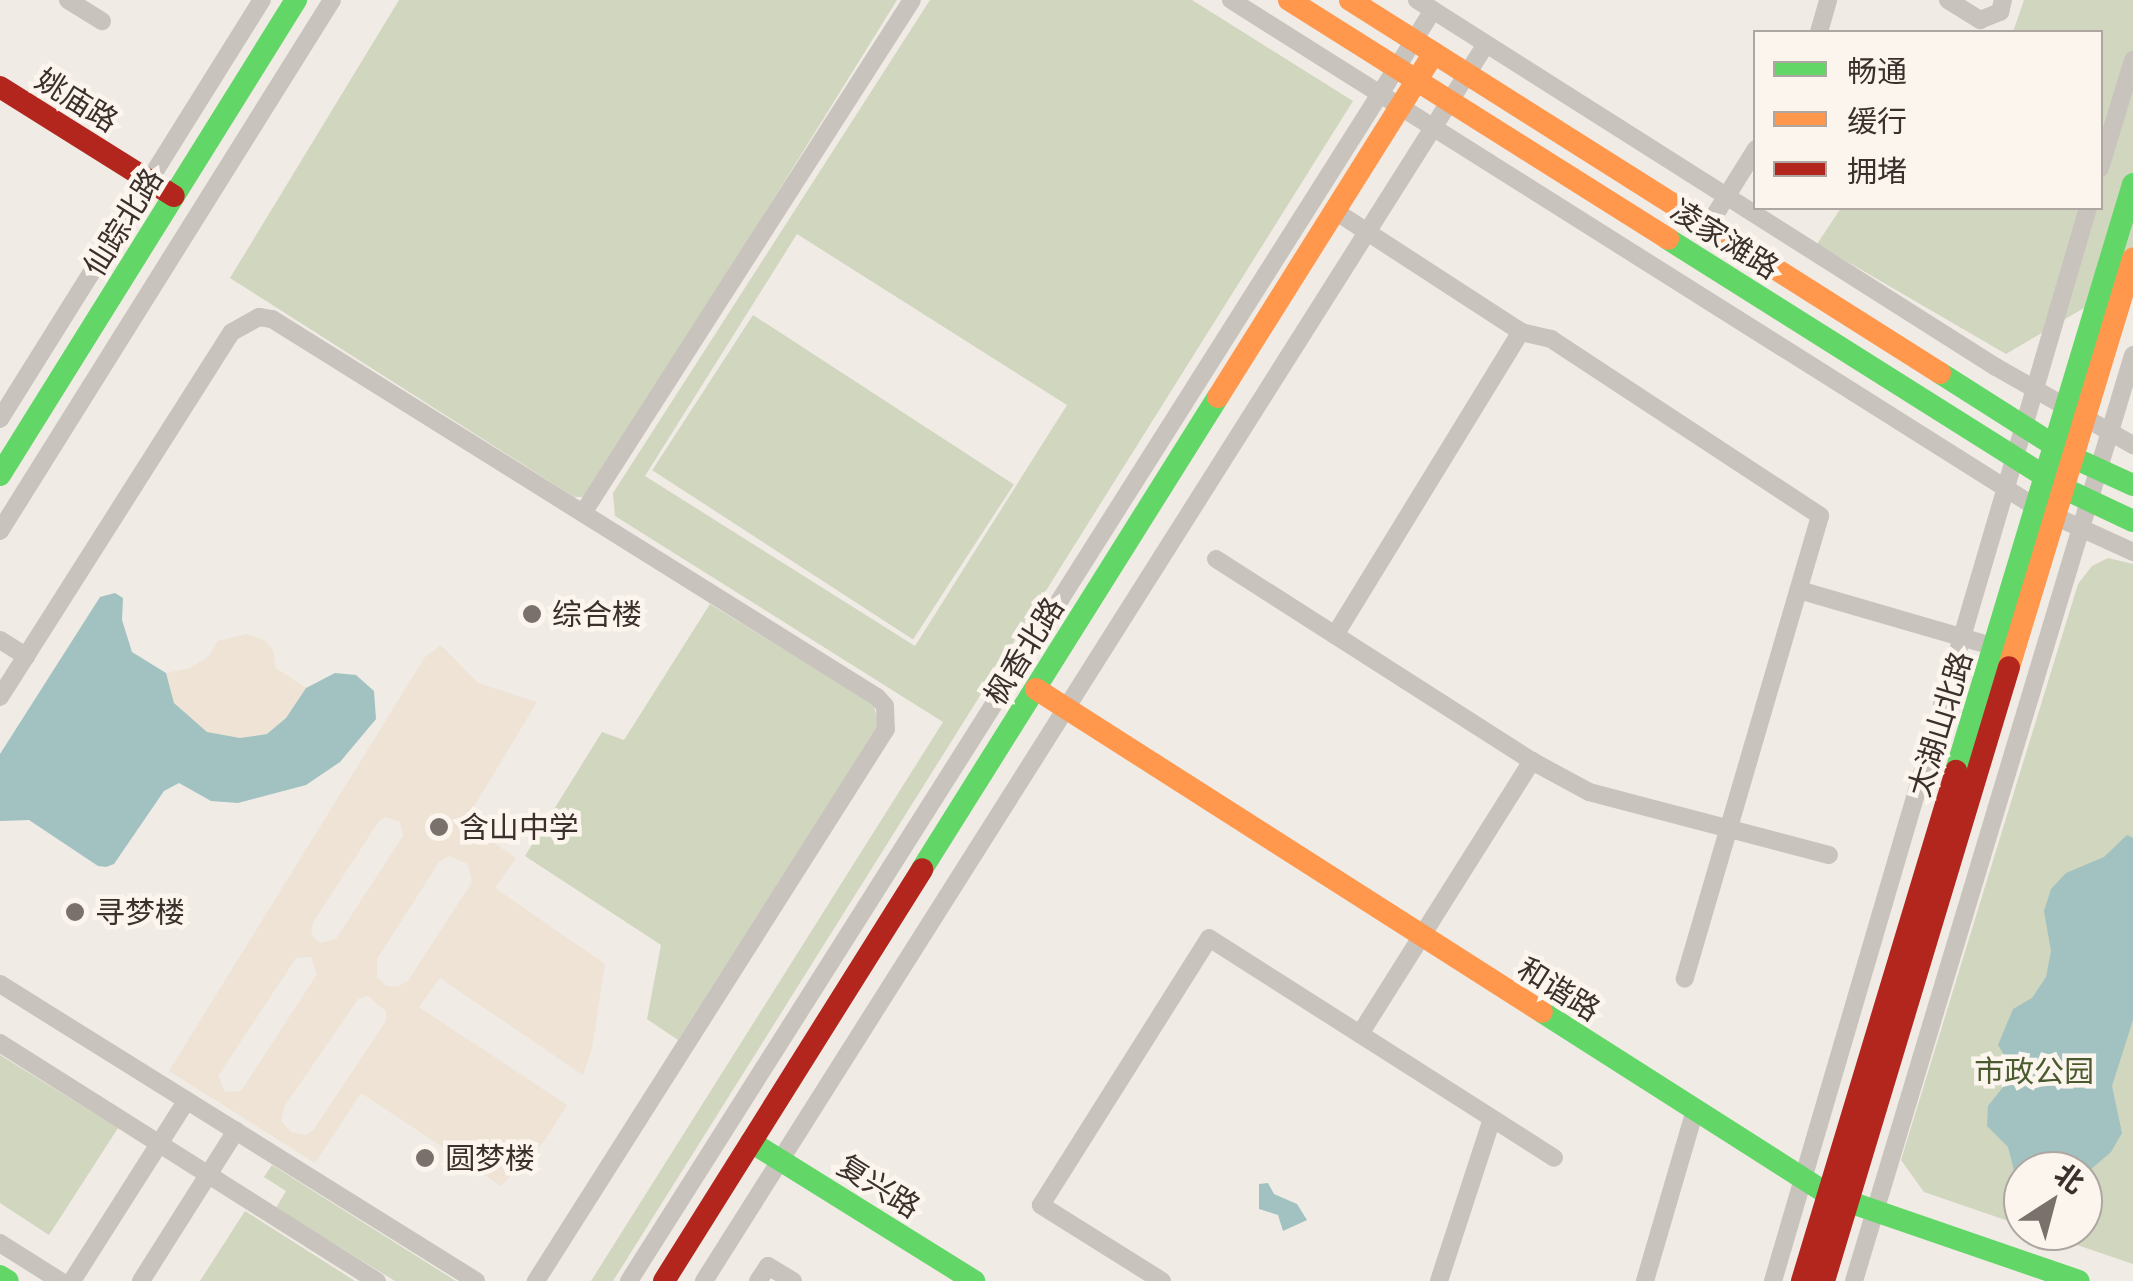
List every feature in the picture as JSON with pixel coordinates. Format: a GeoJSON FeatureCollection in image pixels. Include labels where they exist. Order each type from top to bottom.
{"type":"FeatureCollection","features":[{"type":"Feature","properties":{"kind":"main road","name":"仙踪北路"},"geometry":{"type":"LineString","coordinates":[[0,475],[296,0]]}},
{"type":"Feature","properties":{"kind":"main road","name":"凌家滩路"},"geometry":{"type":"LineString","coordinates":[[1289,0],[2056,483],[2133,521]]}},
{"type":"Feature","properties":{"kind":"main road","name":"凌家滩路"},"geometry":{"type":"LineString","coordinates":[[1350,0],[2065,452],[2133,485]]}},
{"type":"Feature","properties":{"kind":"main road","name":"枫香北路"},"geometry":{"type":"LineString","coordinates":[[664,1281],[1334,210],[1406,74],[1414,40]]}},
{"type":"Feature","properties":{"kind":"main road","name":"姚庙路"},"geometry":{"type":"LineString","coordinates":[[0,87],[174,196]]}},
{"type":"Feature","properties":{"kind":"main road","name":"太湖山北路"},"geometry":{"type":"LineString","coordinates":[[2077,413],[2133,184]]}},
{"type":"Feature","properties":{"kind":"main road","name":"太湖山北路"},"geometry":{"type":"LineString","coordinates":[[1824,1281],[1838,1200],[1995,647],[2133,258]]}},
{"type":"Feature","properties":{"kind":"main road","name":"太湖山北路"},"geometry":{"type":"LineString","coordinates":[[1802,1281],[1838,1200],[2046,512]]}},
{"type":"Feature","properties":{"kind":"main road","name":"和谐路"},"geometry":{"type":"LineString","coordinates":[[1036,689],[1838,1200],[2079,1281]]}},
{"type":"Feature","properties":{"kind":"main road","name":"复兴路"},"geometry":{"type":"LineString","coordinates":[[752,1142],[974,1281]]}},
{"type":"Feature","properties":{"kind":"main road"},"geometry":{"type":"LineString","coordinates":[[0,1276],[8,1281]]}},
{"type":"Feature","properties":{"kind":"street"},"geometry":{"type":"LineString","coordinates":[[68,0],[102,21]]}},
{"type":"Feature","properties":{"kind":"street"},"geometry":{"type":"LineString","coordinates":[[0,531],[332,0]]}},
{"type":"Feature","properties":{"kind":"street"},"geometry":{"type":"LineString","coordinates":[[582,513],[912,0]]}},
{"type":"Feature","properties":{"kind":"street"},"geometry":{"type":"LineString","coordinates":[[1231,0],[2006,488],[2046,512],[2133,552]]}},
{"type":"Feature","properties":{"kind":"street"},"geometry":{"type":"LineString","coordinates":[[1820,30],[1828,0]]}},
{"type":"Feature","properties":{"kind":"street"},"geometry":{"type":"LineString","coordinates":[[1948,0],[1980,20],[2000,12],[2003,0]]}},
{"type":"Feature","properties":{"kind":"street"},"geometry":{"type":"LineString","coordinates":[[0,419],[256,2],[281,24]]}},
{"type":"Feature","properties":{"kind":"street"},"geometry":{"type":"LineString","coordinates":[[1414,40],[1421,3],[2034,389],[2133,445]]}},
{"type":"Feature","properties":{"kind":"street"},"geometry":{"type":"LineString","coordinates":[[704,1281],[1486,44]]}},
{"type":"Feature","properties":{"kind":"street"},"geometry":{"type":"LineString","coordinates":[[2103,158],[2133,60]]}},
{"type":"Feature","properties":{"kind":"street"},"geometry":{"type":"LineString","coordinates":[[628,1281],[1391,98]]}},
{"type":"Feature","properties":{"kind":"street"},"geometry":{"type":"LineString","coordinates":[[1708,226],[1753,154]]}},
{"type":"Feature","properties":{"kind":"street"},"geometry":{"type":"LineString","coordinates":[[1334,210],[1520,332],[1551,338],[1820,516],[1685,978]]}},
{"type":"Feature","properties":{"kind":"street"},"geometry":{"type":"LineString","coordinates":[[1774,1281],[2087,210]]}},
{"type":"Feature","properties":{"kind":"street"},"geometry":{"type":"LineString","coordinates":[[0,697],[232,332],[259,317],[272,320],[877,697],[888,717],[886,729],[536,1281]]}},
{"type":"Feature","properties":{"kind":"street"},"geometry":{"type":"LineString","coordinates":[[1334,635],[1520,332]]}},
{"type":"Feature","properties":{"kind":"street"},"geometry":{"type":"LineString","coordinates":[[1854,1281],[2132,357]]}},
{"type":"Feature","properties":{"kind":"street"},"geometry":{"type":"LineString","coordinates":[[1216,560],[1532,761],[1589,792],[1829,855]]}},
{"type":"Feature","properties":{"kind":"street"},"geometry":{"type":"LineString","coordinates":[[1799,590],[1995,647]]}},
{"type":"Feature","properties":{"kind":"street"},"geometry":{"type":"LineString","coordinates":[[0,640],[26,656]]}},
{"type":"Feature","properties":{"kind":"street"},"geometry":{"type":"LineString","coordinates":[[1360,1034],[1532,761]]}},
{"type":"Feature","properties":{"kind":"street"},"geometry":{"type":"LineString","coordinates":[[1162,1281],[1041,1204],[1208,938],[1554,1158]]}},
{"type":"Feature","properties":{"kind":"street"},"geometry":{"type":"LineString","coordinates":[[0,984],[476,1281]]}},
{"type":"Feature","properties":{"kind":"street"},"geometry":{"type":"LineString","coordinates":[[0,1043],[377,1281]]}},
{"type":"Feature","properties":{"kind":"street"},"geometry":{"type":"LineString","coordinates":[[72,1281],[186,1100]]}},
{"type":"Feature","properties":{"kind":"street"},"geometry":{"type":"LineString","coordinates":[[1645,1281],[1695,1110]]}},
{"type":"Feature","properties":{"kind":"street"},"geometry":{"type":"LineString","coordinates":[[1440,1281],[1492,1119]]}},
{"type":"Feature","properties":{"kind":"street"},"geometry":{"type":"LineString","coordinates":[[140,1281],[236,1131]]}},
{"type":"Feature","properties":{"kind":"street"},"geometry":{"type":"LineString","coordinates":[[0,1243],[60,1281]]}},
{"type":"Feature","properties":{"kind":"street"},"geometry":{"type":"LineString","coordinates":[[758,1281],[768,1266],[792,1281]]}},
{"type":"Feature","properties":{"kind":"green space"},"geometry":{"type":"Polygon","coordinates":[[[399,0],[897,0],[589,497],[574,497],[230,278],[399,0]]]}},
{"type":"Feature","properties":{"kind":"green space"},"geometry":{"type":"Polygon","coordinates":[[[930,0],[1192,0],[1353,101],[613,1281],[591,1281],[943,722],[615,516],[613,493],[930,0]],[[797,234],[645,476],[915,646],[1067,405],[797,234]]]}},
{"type":"Feature","properties":{"kind":"green space"},"geometry":{"type":"Polygon","coordinates":[[[2024,0],[2133,0],[2133,279],[2006,354],[1817,244],[1840,210],[2103,210],[2103,30],[2014,30],[2024,0]]]}},
{"type":"Feature","properties":{"kind":"green space"},"geometry":{"type":"Polygon","coordinates":[[[753,315],[1014,484],[913,640],[652,470],[753,315]]]}},
{"type":"Feature","properties":{"kind":"green space","name":"市政公园"},"geometry":{"type":"Polygon","coordinates":[[[2108,558],[2133,564],[2133,1264],[2095,1251],[2103,1251],[2103,1151],[2003,1151],[2003,1219],[1924,1192],[1901,1160],[2078,584],[2092,566],[2108,558]]]}},
{"type":"Feature","properties":{"kind":"green space"},"geometry":{"type":"Polygon","coordinates":[[[710,604],[873,704],[879,724],[678,1040],[647,1019],[661,945],[525,856],[602,732],[624,740],[710,604]]]}},
{"type":"Feature","properties":{"kind":"green space"},"geometry":{"type":"Polygon","coordinates":[[[0,1055],[118,1128],[49,1235],[0,1203],[0,1055]]]}},
{"type":"Feature","properties":{"kind":"green space"},"geometry":{"type":"Polygon","coordinates":[[[272,1165],[456,1281],[395,1281],[276,1208],[286,1191],[264,1177],[272,1165]]]}},
{"type":"Feature","properties":{"kind":"green space"},"geometry":{"type":"Polygon","coordinates":[[[245,1211],[355,1281],[200,1281],[245,1211]]]}},
{"type":"Feature","properties":{"kind":"shaded area"},"geometry":{"type":"Polygon","coordinates":[[[247,634],[264,640],[273,650],[276,668],[306,688],[286,718],[267,734],[240,738],[207,732],[174,703],[166,673],[191,668],[209,656],[218,641],[247,634]]]}},
{"type":"Feature","properties":{"kind":"shaded area"},"geometry":{"type":"Polygon","coordinates":[[[441,645],[478,683],[537,702],[464,823],[516,858],[495,888],[605,964],[592,1048],[583,1075],[440,978],[419,1007],[567,1105],[545,1140],[501,1186],[361,1093],[315,1163],[169,1071],[425,657],[441,645]],[[386,817],[379,821],[313,922],[311,934],[319,943],[336,939],[403,836],[400,822],[386,817]],[[449,856],[439,862],[377,959],[377,977],[386,986],[397,987],[408,981],[472,882],[468,864],[449,856]],[[311,957],[296,958],[218,1076],[225,1092],[241,1091],[317,974],[311,957]],[[368,996],[358,999],[284,1107],[281,1121],[291,1132],[306,1135],[314,1129],[386,1021],[386,1011],[368,996]]]}},
{"type":"Feature","properties":{"kind":"water"},"geometry":{"type":"Polygon","coordinates":[[[115,593],[123,598],[122,620],[132,652],[166,673],[174,703],[207,732],[240,738],[267,734],[286,718],[306,688],[335,673],[356,675],[374,691],[376,719],[340,762],[306,785],[238,803],[211,801],[179,783],[164,791],[114,864],[106,867],[98,866],[29,820],[0,821],[0,754],[100,597],[115,593]]]}},
{"type":"Feature","properties":{"kind":"water"},"geometry":{"type":"Polygon","coordinates":[[[2127,835],[2133,838],[2133,1020],[2112,1086],[2122,1133],[2103,1159],[2103,1151],[2009,1151],[1987,1126],[1988,1106],[2010,1078],[2009,1063],[1998,1045],[2013,1009],[2032,998],[2046,977],[2051,951],[2044,911],[2051,889],[2066,873],[2104,857],[2127,835]]]}},
{"type":"Feature","properties":{"kind":"water"},"geometry":{"type":"Polygon","coordinates":[[[1268,1183],[1274,1194],[1297,1204],[1307,1220],[1283,1231],[1278,1215],[1259,1209],[1259,1184],[1268,1183]]]}},
{"type":"Feature","properties":{"kind":"traffic: fast"},"geometry":{"type":"LineString","coordinates":[[0,475],[296,0]]}},
{"type":"Feature","properties":{"kind":"traffic: fast"},"geometry":{"type":"LineString","coordinates":[[1956,771],[2133,184]]}},
{"type":"Feature","properties":{"kind":"traffic: fast"},"geometry":{"type":"LineString","coordinates":[[1668,239],[2065,489],[2133,521]]}},
{"type":"Feature","properties":{"kind":"traffic: fast"},"geometry":{"type":"LineString","coordinates":[[1940,373],[2074,458],[2133,485]]}},
{"type":"Feature","properties":{"kind":"traffic: fast"},"geometry":{"type":"LineString","coordinates":[[922,869],[1218,397]]}},
{"type":"Feature","properties":{"kind":"traffic: fast"},"geometry":{"type":"LineString","coordinates":[[1542,1012],[1829,1195],[2079,1281]]}},
{"type":"Feature","properties":{"kind":"traffic: fast"},"geometry":{"type":"LineString","coordinates":[[751,1142],[974,1281]]}},
{"type":"Feature","properties":{"kind":"traffic: fast"},"geometry":{"type":"LineString","coordinates":[[0,1276],[8,1281]]}},
{"type":"Feature","properties":{"kind":"traffic: slow"},"geometry":{"type":"LineString","coordinates":[[1289,0],[1668,239]]}},
{"type":"Feature","properties":{"kind":"traffic: slow"},"geometry":{"type":"LineString","coordinates":[[1350,0],[1940,373]]}},
{"type":"Feature","properties":{"kind":"traffic: slow"},"geometry":{"type":"LineString","coordinates":[[1218,397],[1434,53]]}},
{"type":"Feature","properties":{"kind":"traffic: slow"},"geometry":{"type":"LineString","coordinates":[[2009,667],[2133,258]]}},
{"type":"Feature","properties":{"kind":"traffic: slow"},"geometry":{"type":"LineString","coordinates":[[1036,689],[1542,1012]]}},
{"type":"Feature","properties":{"kind":"traffic: jam"},"geometry":{"type":"LineString","coordinates":[[0,87],[174,196]]}},
{"type":"Feature","properties":{"kind":"traffic: jam"},"geometry":{"type":"LineString","coordinates":[[1824,1281],[2009,667]]}},
{"type":"Feature","properties":{"kind":"traffic: jam"},"geometry":{"type":"LineString","coordinates":[[1802,1281],[1956,771]]}},
{"type":"Feature","properties":{"kind":"traffic: jam"},"geometry":{"type":"LineString","coordinates":[[664,1281],[922,869]]}},
{"type":"Feature","properties":{"kind":"place","name":"综合楼"},"geometry":{"type":"Point","coordinates":[532,614]}},
{"type":"Feature","properties":{"kind":"place","name":"含山中学"},"geometry":{"type":"Point","coordinates":[439,827]}},
{"type":"Feature","properties":{"kind":"place","name":"寻梦楼"},"geometry":{"type":"Point","coordinates":[75,912]}},
{"type":"Feature","properties":{"kind":"place","name":"圆梦楼"},"geometry":{"type":"Point","coordinates":[425,1158]}}]}
